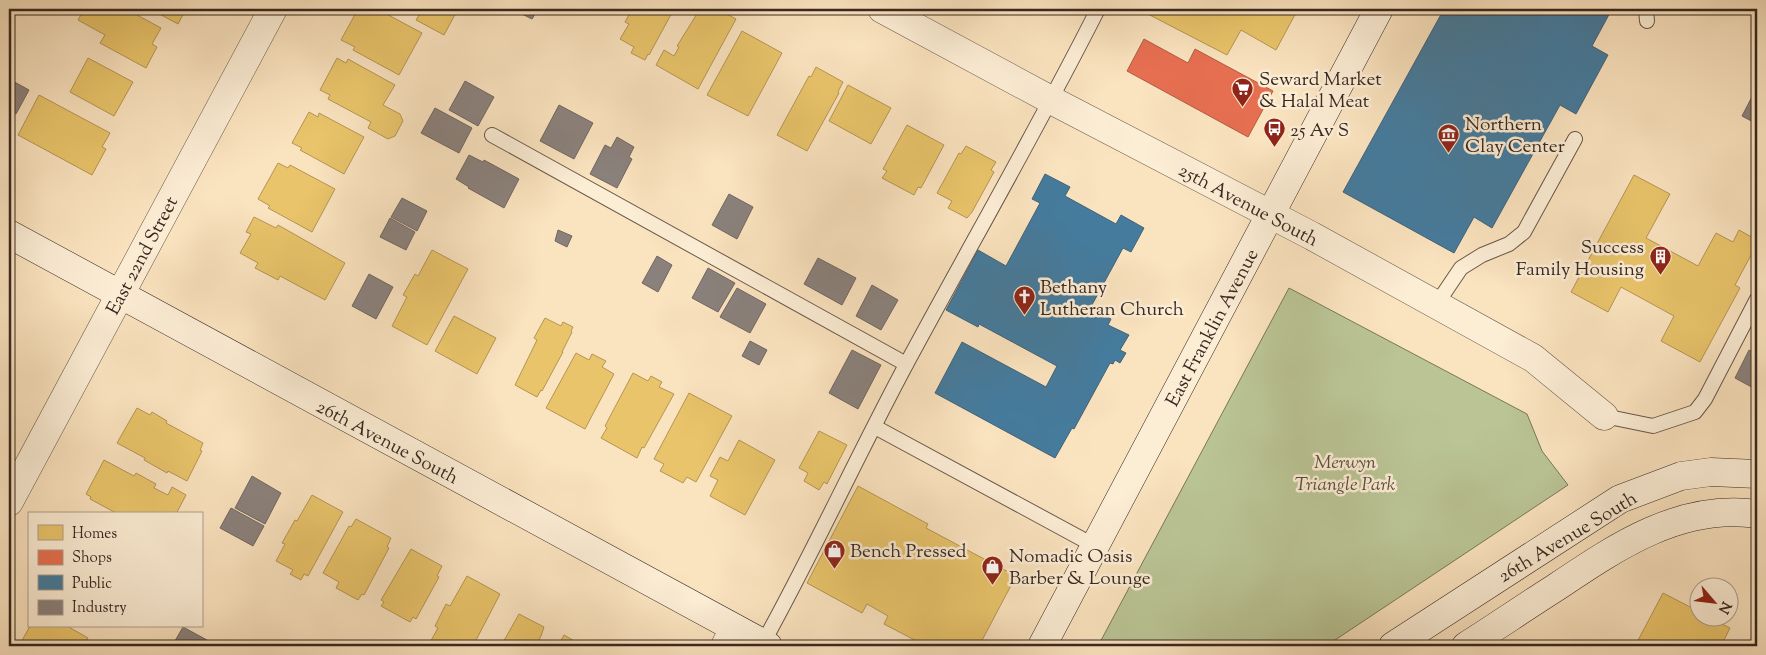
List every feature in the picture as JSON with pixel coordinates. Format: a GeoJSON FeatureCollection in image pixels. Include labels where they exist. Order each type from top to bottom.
{"type":"FeatureCollection","features":[{"type":"Feature","properties":{"kind":"street","name":"East 22nd Street"},"geometry":{"type":"LineString","coordinates":[[9,502],[273,9]]}},
{"type":"Feature","properties":{"kind":"street","name":"25th Avenue South"},"geometry":{"type":"LineString","coordinates":[[882,9],[1051,100],[1270,214],[1533,358],[1604,416]]}},
{"type":"Feature","properties":{"kind":"street","name":"East Franklin Avenue"},"geometry":{"type":"LineString","coordinates":[[1042,646],[1379,9]]}},
{"type":"Feature","properties":{"kind":"street","name":"26th Avenue South"},"geometry":{"type":"LineString","coordinates":[[9,234],[729,637],[765,645]]}},
{"type":"Feature","properties":{"kind":"street","name":"26th Avenue South"},"geometry":{"type":"LineString","coordinates":[[1393,646],[1620,499],[1680,476],[1711,472],[1757,474]]}},
{"type":"Feature","properties":{"kind":"street","name":"26th Avenue South"},"geometry":{"type":"LineString","coordinates":[[1466,646],[1612,550],[1655,530],[1689,517],[1716,512],[1757,514]]}},
{"type":"Feature","properties":{"kind":"lane"},"geometry":{"type":"LineString","coordinates":[[765,645],[906,364],[1051,100],[1098,9]]}},
{"type":"Feature","properties":{"kind":"lane"},"geometry":{"type":"LineString","coordinates":[[492,135],[906,364]]}},
{"type":"Feature","properties":{"kind":"lane"},"geometry":{"type":"LineString","coordinates":[[1436,305],[1461,268],[1482,255],[1509,244],[1524,232],[1575,139]]}},
{"type":"Feature","properties":{"kind":"lane"},"geometry":{"type":"LineString","coordinates":[[1604,416],[1653,426],[1695,412],[1705,399],[1757,299]]}},
{"type":"Feature","properties":{"kind":"lane"},"geometry":{"type":"LineString","coordinates":[[875,427],[1095,546]]}},
{"type":"Feature","properties":{"kind":"green space","name":"Merwyn Triangle Park"},"geometry":{"type":"Polygon","coordinates":[[[1289,288],[1527,414],[1542,451],[1568,485],[1326,646],[1098,646],[1289,288]]]}},
{"type":"Feature","properties":{"kind":"building: Homes"},"geometry":{"type":"Polygon","coordinates":[[[84,9],[129,9],[161,28],[152,44],[157,47],[146,68],[100,43],[105,35],[78,20],[84,9]]]}},
{"type":"Feature","properties":{"kind":"building: Homes"},"geometry":{"type":"Polygon","coordinates":[[[150,9],[186,9],[178,24],[150,9]]]}},
{"type":"Feature","properties":{"kind":"building: Homes"},"geometry":{"type":"Polygon","coordinates":[[[358,9],[368,9],[374,12],[377,9],[422,33],[399,75],[353,50],[355,47],[341,40],[358,9]]]}},
{"type":"Feature","properties":{"kind":"building: Homes"},"geometry":{"type":"Polygon","coordinates":[[[415,9],[458,9],[444,35],[416,20],[421,12],[415,9]]]}},
{"type":"Feature","properties":{"kind":"building: Homes"},"geometry":{"type":"Polygon","coordinates":[[[632,9],[674,9],[645,60],[631,53],[634,47],[620,39],[629,24],[625,22],[632,9]]]}},
{"type":"Feature","properties":{"kind":"building: Homes"},"geometry":{"type":"Polygon","coordinates":[[[700,9],[717,9],[736,19],[698,89],[656,65],[664,50],[674,56],[679,47],[677,46],[700,9]]]}},
{"type":"Feature","properties":{"kind":"building: Homes"},"geometry":{"type":"Polygon","coordinates":[[[1143,9],[1298,9],[1276,50],[1241,30],[1227,55],[1142,11],[1143,9]]]}},
{"type":"Feature","properties":{"kind":"building: Homes"},"geometry":{"type":"Polygon","coordinates":[[[742,31],[782,53],[748,116],[707,95],[742,31]]]}},
{"type":"Feature","properties":{"kind":"building: Homes"},"geometry":{"type":"Polygon","coordinates":[[[88,58],[133,82],[114,116],[70,92],[88,58]]]}},
{"type":"Feature","properties":{"kind":"building: Homes"},"geometry":{"type":"Polygon","coordinates":[[[337,58],[346,63],[348,59],[395,85],[383,105],[400,114],[403,121],[395,136],[388,139],[368,128],[371,122],[328,99],[330,95],[320,90],[337,58]]]}},
{"type":"Feature","properties":{"kind":"building: Homes"},"geometry":{"type":"Polygon","coordinates":[[[816,67],[843,82],[839,93],[807,151],[777,135],[809,76],[811,77],[816,67]]]}},
{"type":"Feature","properties":{"kind":"building: Homes"},"geometry":{"type":"Polygon","coordinates":[[[848,85],[891,108],[871,144],[829,121],[848,85]]]}},
{"type":"Feature","properties":{"kind":"building: Homes"},"geometry":{"type":"Polygon","coordinates":[[[39,95],[110,133],[102,147],[106,149],[92,175],[18,135],[39,95]]]}},
{"type":"Feature","properties":{"kind":"building: Homes"},"geometry":{"type":"Polygon","coordinates":[[[309,112],[318,117],[319,113],[364,137],[344,174],[300,150],[302,148],[292,143],[309,112]]]}},
{"type":"Feature","properties":{"kind":"building: Homes"},"geometry":{"type":"Polygon","coordinates":[[[907,125],[944,145],[921,188],[918,187],[914,195],[882,178],[887,171],[883,169],[907,125]]]}},
{"type":"Feature","properties":{"kind":"building: Homes"},"geometry":{"type":"Polygon","coordinates":[[[966,146],[996,162],[991,170],[994,172],[967,218],[948,208],[952,201],[937,193],[959,153],[961,154],[966,146]]]}},
{"type":"Feature","properties":{"kind":"building: Homes"},"geometry":{"type":"Polygon","coordinates":[[[278,163],[288,168],[290,165],[335,189],[312,232],[268,208],[270,206],[258,199],[278,163]]]}},
{"type":"Feature","properties":{"kind":"building: Homes","name":"Success Family Housing"},"geometry":{"type":"Polygon","coordinates":[[[1634,175],[1670,194],[1646,238],[1698,266],[1716,233],[1733,242],[1739,230],[1757,240],[1757,244],[1735,285],[1740,288],[1700,362],[1661,341],[1674,316],[1621,287],[1608,312],[1571,292],[1634,175]]]}},
{"type":"Feature","properties":{"kind":"building: Homes"},"geometry":{"type":"Polygon","coordinates":[[[254,217],[276,228],[278,225],[345,263],[325,300],[280,276],[278,280],[255,268],[258,263],[240,253],[251,234],[246,232],[254,217]]]}},
{"type":"Feature","properties":{"kind":"building: Homes"},"geometry":{"type":"Polygon","coordinates":[[[432,250],[468,269],[427,345],[392,326],[407,297],[403,295],[415,274],[418,276],[432,250]]]}},
{"type":"Feature","properties":{"kind":"building: Homes"},"geometry":{"type":"Polygon","coordinates":[[[454,316],[496,338],[477,374],[435,351],[454,316]]]}},
{"type":"Feature","properties":{"kind":"building: Homes"},"geometry":{"type":"Polygon","coordinates":[[[545,318],[561,326],[563,322],[573,327],[563,352],[537,397],[515,385],[537,340],[534,338],[545,318]]]}},
{"type":"Feature","properties":{"kind":"building: Homes"},"geometry":{"type":"Polygon","coordinates":[[[576,353],[589,360],[592,354],[606,361],[602,367],[614,374],[585,429],[546,408],[576,353]]]}},
{"type":"Feature","properties":{"kind":"building: Homes"},"geometry":{"type":"Polygon","coordinates":[[[633,373],[648,381],[651,376],[662,382],[659,387],[674,394],[637,458],[601,438],[607,428],[605,426],[633,373]]]}},
{"type":"Feature","properties":{"kind":"building: Homes"},"geometry":{"type":"Polygon","coordinates":[[[689,393],[732,416],[696,482],[687,477],[683,483],[660,471],[664,464],[654,459],[689,393]]]}},
{"type":"Feature","properties":{"kind":"building: Homes"},"geometry":{"type":"Polygon","coordinates":[[[137,408],[150,415],[152,412],[167,421],[166,423],[203,443],[200,450],[202,451],[187,481],[168,471],[167,473],[144,460],[145,458],[117,443],[137,408]]]}},
{"type":"Feature","properties":{"kind":"building: Homes"},"geometry":{"type":"Polygon","coordinates":[[[819,431],[847,445],[827,484],[824,482],[819,490],[804,481],[808,473],[799,468],[819,431]]]}},
{"type":"Feature","properties":{"kind":"building: Homes"},"geometry":{"type":"Polygon","coordinates":[[[739,440],[775,460],[745,515],[710,496],[718,480],[710,476],[720,457],[728,461],[739,440]]]}},
{"type":"Feature","properties":{"kind":"building: Homes"},"geometry":{"type":"Polygon","coordinates":[[[104,460],[134,476],[136,473],[156,484],[154,488],[168,495],[172,487],[186,495],[177,512],[114,512],[90,499],[91,497],[86,494],[104,460]]]}},
{"type":"Feature","properties":{"kind":"building: Homes"},"geometry":{"type":"Polygon","coordinates":[[[858,486],[928,524],[926,528],[1016,576],[979,646],[926,646],[884,624],[888,616],[867,604],[862,613],[807,583],[858,486]]]}},
{"type":"Feature","properties":{"kind":"building: Homes"},"geometry":{"type":"Polygon","coordinates":[[[312,495],[343,512],[308,576],[304,574],[301,580],[290,574],[293,570],[276,561],[285,544],[282,543],[312,495]]]}},
{"type":"Feature","properties":{"kind":"building: Homes"},"geometry":{"type":"Polygon","coordinates":[[[356,519],[391,538],[387,547],[389,548],[364,595],[362,594],[358,600],[336,588],[339,582],[323,573],[349,526],[351,527],[356,519]]]}},
{"type":"Feature","properties":{"kind":"building: Homes"},"geometry":{"type":"Polygon","coordinates":[[[411,549],[442,566],[437,576],[439,577],[416,619],[413,617],[410,622],[381,606],[384,602],[381,600],[411,549]]]}},
{"type":"Feature","properties":{"kind":"building: Homes"},"geometry":{"type":"Polygon","coordinates":[[[467,576],[500,594],[473,646],[428,646],[438,628],[435,626],[446,604],[450,606],[467,576]]]}},
{"type":"Feature","properties":{"kind":"building: Homes"},"geometry":{"type":"Polygon","coordinates":[[[1663,593],[1688,606],[1688,628],[1730,628],[1721,646],[1635,646],[1663,593]]]}},
{"type":"Feature","properties":{"kind":"building: Homes"},"geometry":{"type":"Polygon","coordinates":[[[519,614],[544,627],[536,646],[501,646],[519,614]]]}},
{"type":"Feature","properties":{"kind":"building: Homes"},"geometry":{"type":"Polygon","coordinates":[[[29,628],[70,628],[88,638],[84,646],[19,646],[29,628]]]}},
{"type":"Feature","properties":{"kind":"building: Homes"},"geometry":{"type":"Polygon","coordinates":[[[564,635],[583,646],[558,646],[564,635]]]}},
{"type":"Feature","properties":{"kind":"building: Shops"},"geometry":{"type":"Polygon","coordinates":[[[1144,39],[1188,63],[1195,49],[1273,91],[1248,137],[1127,71],[1144,39]]]}},
{"type":"Feature","properties":{"kind":"building: Public","name":"Northern Clay Center"},"geometry":{"type":"Polygon","coordinates":[[[1444,9],[1612,9],[1592,46],[1608,55],[1576,114],[1560,105],[1492,228],[1474,217],[1454,253],[1343,192],[1444,9]]]}},
{"type":"Feature","properties":{"kind":"building: Public","name":"Bethany Lutheran Church"},"geometry":{"type":"Polygon","coordinates":[[[1045,174],[1070,187],[1065,196],[1116,224],[1121,215],[1144,228],[1131,252],[1123,248],[1087,314],[1095,318],[1098,312],[1111,319],[1108,325],[1129,335],[1120,350],[1126,353],[1120,363],[1115,360],[1113,364],[1110,363],[1074,429],[1072,428],[1055,458],[935,393],[962,342],[1046,387],[1057,366],[979,324],[978,327],[946,310],[978,250],[1006,266],[1040,203],[1032,199],[1045,174]]]}},
{"type":"Feature","properties":{"kind":"building: Industry"},"geometry":{"type":"Polygon","coordinates":[[[512,9],[538,9],[532,19],[512,9]]]}},
{"type":"Feature","properties":{"kind":"building: Industry"},"geometry":{"type":"Polygon","coordinates":[[[9,79],[29,90],[16,114],[12,111],[9,117],[9,79]]]}},
{"type":"Feature","properties":{"kind":"building: Industry"},"geometry":{"type":"Polygon","coordinates":[[[465,81],[494,97],[478,126],[449,110],[465,81]]]}},
{"type":"Feature","properties":{"kind":"building: Industry"},"geometry":{"type":"Polygon","coordinates":[[[1755,91],[1757,93],[1757,124],[1742,116],[1755,91]]]}},
{"type":"Feature","properties":{"kind":"building: Industry"},"geometry":{"type":"Polygon","coordinates":[[[559,105],[593,123],[574,159],[540,141],[559,105]]]}},
{"type":"Feature","properties":{"kind":"building: Industry"},"geometry":{"type":"Polygon","coordinates":[[[435,108],[472,128],[459,153],[421,133],[435,108]]]}},
{"type":"Feature","properties":{"kind":"building: Industry"},"geometry":{"type":"Polygon","coordinates":[[[617,137],[634,147],[629,157],[632,159],[617,188],[590,174],[605,145],[611,148],[617,137]]]}},
{"type":"Feature","properties":{"kind":"building: Industry"},"geometry":{"type":"Polygon","coordinates":[[[469,155],[483,162],[484,160],[519,179],[504,208],[456,179],[469,155]]]}},
{"type":"Feature","properties":{"kind":"building: Industry"},"geometry":{"type":"Polygon","coordinates":[[[729,194],[753,207],[737,239],[712,225],[729,194]]]}},
{"type":"Feature","properties":{"kind":"building: Industry"},"geometry":{"type":"Polygon","coordinates":[[[402,198],[427,211],[417,231],[391,217],[402,198]]]}},
{"type":"Feature","properties":{"kind":"building: Industry"},"geometry":{"type":"Polygon","coordinates":[[[390,218],[415,232],[406,250],[380,237],[390,218]]]}},
{"type":"Feature","properties":{"kind":"building: Industry"},"geometry":{"type":"Polygon","coordinates":[[[558,230],[572,236],[567,247],[555,241],[558,230]]]}},
{"type":"Feature","properties":{"kind":"building: Industry"},"geometry":{"type":"Polygon","coordinates":[[[657,256],[672,265],[658,292],[642,283],[657,256]]]}},
{"type":"Feature","properties":{"kind":"building: Industry"},"geometry":{"type":"Polygon","coordinates":[[[818,258],[856,278],[842,305],[804,284],[818,258]]]}},
{"type":"Feature","properties":{"kind":"building: Industry"},"geometry":{"type":"Polygon","coordinates":[[[708,268],[735,283],[718,312],[692,298],[708,268]]]}},
{"type":"Feature","properties":{"kind":"building: Industry"},"geometry":{"type":"Polygon","coordinates":[[[369,274],[393,287],[376,319],[352,306],[369,274]]]}},
{"type":"Feature","properties":{"kind":"building: Industry"},"geometry":{"type":"Polygon","coordinates":[[[872,285],[898,300],[881,330],[856,316],[872,285]]]}},
{"type":"Feature","properties":{"kind":"building: Industry"},"geometry":{"type":"Polygon","coordinates":[[[737,288],[766,304],[750,333],[720,317],[737,288]]]}},
{"type":"Feature","properties":{"kind":"building: Industry"},"geometry":{"type":"Polygon","coordinates":[[[750,341],[767,350],[759,365],[742,356],[750,341]]]}},
{"type":"Feature","properties":{"kind":"building: Industry"},"geometry":{"type":"Polygon","coordinates":[[[852,350],[881,365],[858,409],[829,393],[852,350]]]}},
{"type":"Feature","properties":{"kind":"building: Industry"},"geometry":{"type":"Polygon","coordinates":[[[1749,350],[1757,354],[1757,390],[1735,378],[1749,350]]]}},
{"type":"Feature","properties":{"kind":"building: Industry"},"geometry":{"type":"Polygon","coordinates":[[[252,476],[281,493],[265,524],[235,508],[252,476]]]}},
{"type":"Feature","properties":{"kind":"building: Industry"},"geometry":{"type":"Polygon","coordinates":[[[231,508],[264,526],[253,546],[220,528],[231,508]]]}},
{"type":"Feature","properties":{"kind":"building: Industry"},"geometry":{"type":"Polygon","coordinates":[[[182,628],[207,640],[204,646],[172,646],[182,628]]]}},
{"type":"Feature","properties":{"kind":"place","name":"Seward Market & Halal Meat"},"geometry":{"type":"Point","coordinates":[1243,108]}},
{"type":"Feature","properties":{"kind":"place","name":"25 Av S"},"geometry":{"type":"Point","coordinates":[1274,148]}},
{"type":"Feature","properties":{"kind":"place","name":"Northern Clay Center"},"geometry":{"type":"Point","coordinates":[1449,153]}},
{"type":"Feature","properties":{"kind":"place","name":"Success Family Housing"},"geometry":{"type":"Point","coordinates":[1660,276]}},
{"type":"Feature","properties":{"kind":"place","name":"Bethany Lutheran Church"},"geometry":{"type":"Point","coordinates":[1024,316]}},
{"type":"Feature","properties":{"kind":"place","name":"Bench Pressed"},"geometry":{"type":"Point","coordinates":[834,569]}},
{"type":"Feature","properties":{"kind":"place","name":"Nomadic Oasis Barber & Lounge"},"geometry":{"type":"Point","coordinates":[993,585]}}]}
